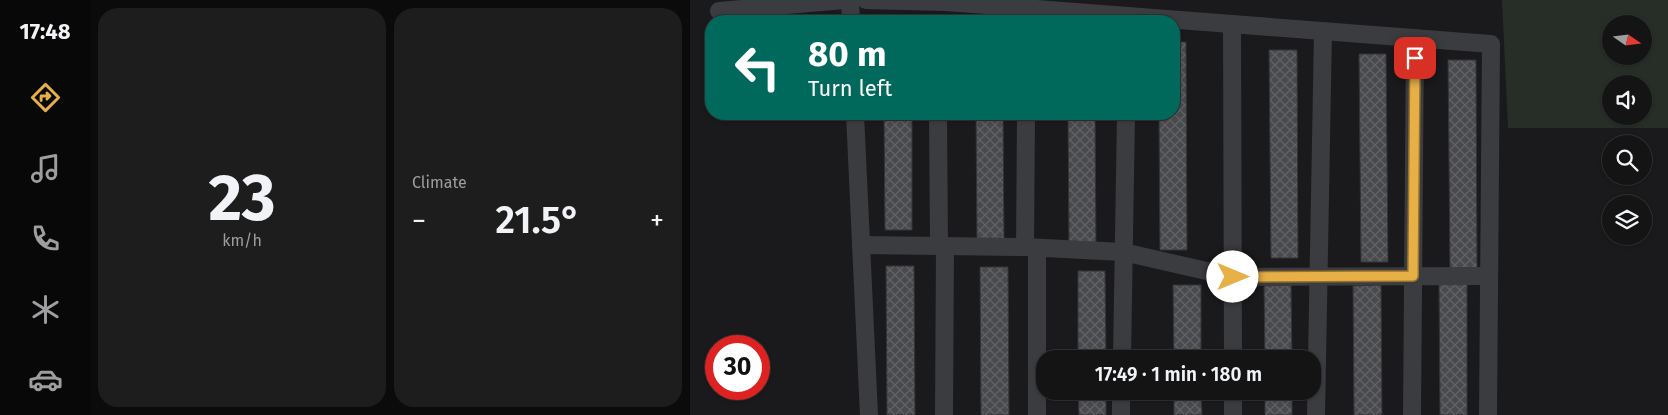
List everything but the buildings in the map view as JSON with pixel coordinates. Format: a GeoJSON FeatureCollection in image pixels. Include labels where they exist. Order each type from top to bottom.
{"type":"FeatureCollection","features":[{"type":"Feature","properties":{"kind":"street"},"geometry":{"type":"LineString","coordinates":[[719,11],[844,0]]}},
{"type":"Feature","properties":{"kind":"street"},"geometry":{"type":"LineString","coordinates":[[850,0],[851,15]]}},
{"type":"Feature","properties":{"kind":"street"},"geometry":{"type":"LineString","coordinates":[[866,0],[946,1],[1027,15]]}},
{"type":"Feature","properties":{"kind":"street"},"geometry":{"type":"LineString","coordinates":[[1180,22],[1491,44],[1488,415]]}},
{"type":"Feature","properties":{"kind":"street"},"geometry":{"type":"LineString","coordinates":[[1232,24],[1233,350]]}},
{"type":"Feature","properties":{"kind":"street"},"geometry":{"type":"LineString","coordinates":[[1316,415],[1323,31]]}},
{"type":"Feature","properties":{"kind":"street"},"geometry":{"type":"LineString","coordinates":[[1412,415],[1415,38]]}},
{"type":"Feature","properties":{"kind":"street"},"geometry":{"type":"LineString","coordinates":[[855,120],[868,415]]}},
{"type":"Feature","properties":{"kind":"street"},"geometry":{"type":"LineString","coordinates":[[938,120],[944,415]]}},
{"type":"Feature","properties":{"kind":"street"},"geometry":{"type":"LineString","coordinates":[[1026,120],[1037,415]]}},
{"type":"Feature","properties":{"kind":"street"},"geometry":{"type":"LineString","coordinates":[[1122,350],[1126,120]]}},
{"type":"Feature","properties":{"kind":"street"},"geometry":{"type":"LineString","coordinates":[[861,245],[1031,248],[1124,252],[1233,277],[1489,276]]}},
{"type":"Feature","properties":{"kind":"street"},"geometry":{"type":"LineString","coordinates":[[1121,400],[1121,415]]}},
{"type":"Feature","properties":{"kind":"street"},"geometry":{"type":"LineString","coordinates":[[1233,400],[1233,415]]}},
{"type":"Feature","properties":{"kind":"shaded area"},"geometry":{"type":"Polygon","coordinates":[[[1502,0],[1668,0],[1668,128],[1508,128],[1502,0]]]}},
{"type":"Feature","properties":{"kind":"route"},"geometry":{"type":"LineString","coordinates":[[1233,277],[1413,276],[1415,58]]}}]}
